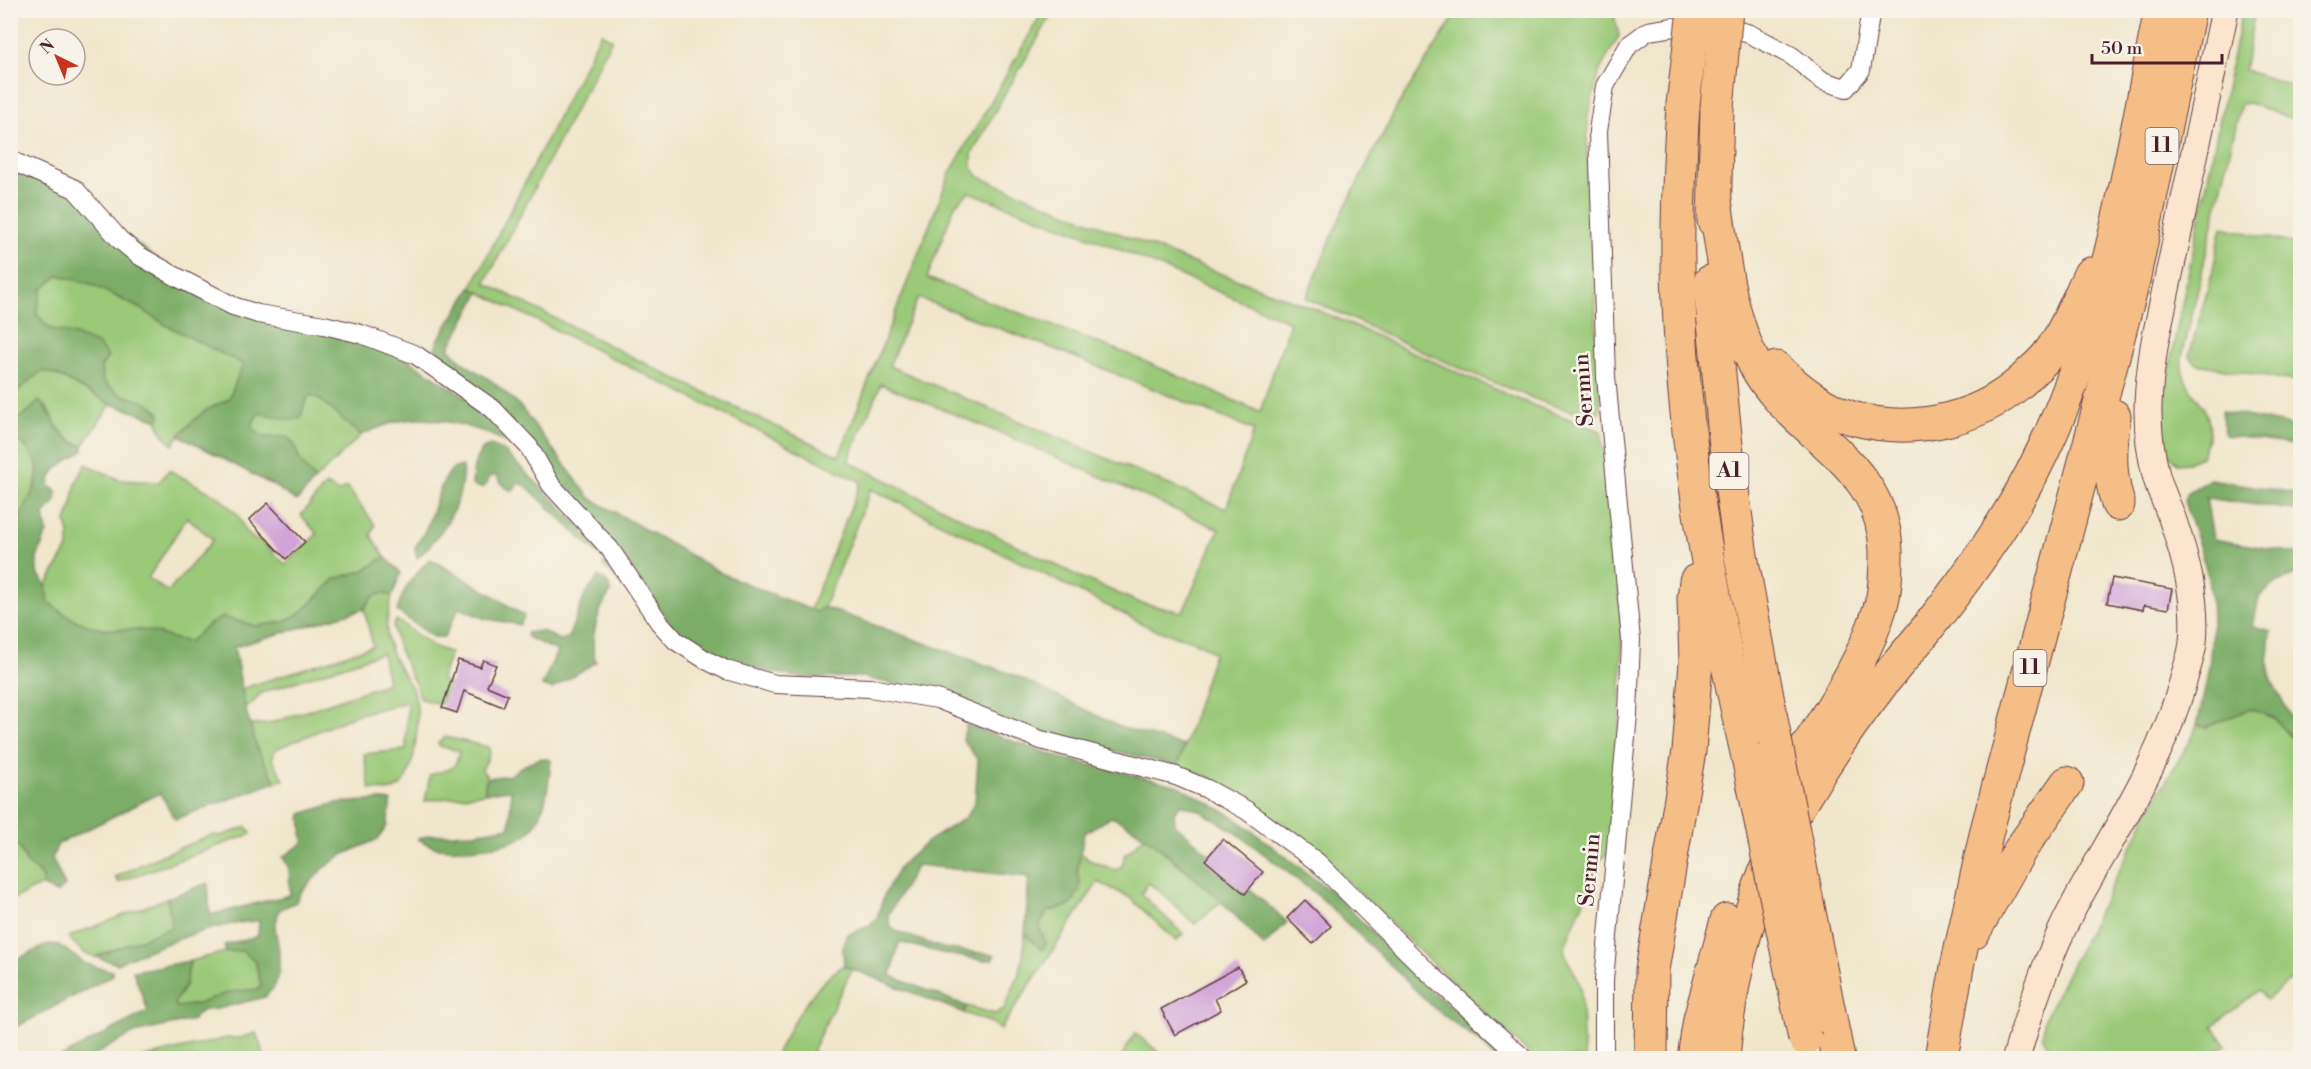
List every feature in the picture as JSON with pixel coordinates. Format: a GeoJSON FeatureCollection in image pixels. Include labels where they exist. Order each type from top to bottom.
{"type":"FeatureCollection","features":[{"type":"Feature","properties":{"kind":"highway","name":"A1"},"geometry":{"type":"LineString","coordinates":[[1694,10],[1683,105],[1678,263],[1686,397],[1702,531],[1722,643],[1748,757],[1807,1049]]}},
{"type":"Feature","properties":{"kind":"highway","name":"A1"},"geometry":{"type":"LineString","coordinates":[[1726,10],[1717,107],[1710,288],[1726,446],[1741,556],[1838,1059]]}},
{"type":"Feature","properties":{"kind":"highway","name":"11"},"geometry":{"type":"LineString","coordinates":[[1723,1059],[1725,1027],[1737,965],[1755,902],[1779,838],[1816,776],[1877,689],[1974,568],[2002,526],[2032,473],[2060,416],[2082,358],[2097,305],[2161,10]]}},
{"type":"Feature","properties":{"kind":"highway","name":"11"},"geometry":{"type":"LineString","coordinates":[[1941,1059],[1957,967],[1987,830],[2133,280],[2189,10]]}},
{"type":"Feature","properties":{"kind":"highway"},"geometry":{"type":"LineString","coordinates":[[1694,1059],[1700,1019],[1713,965],[1749,857],[1769,809],[1800,755],[1847,685],[1882,603],[1886,563],[1885,534],[1875,500],[1870,492],[1855,470],[1830,444],[1803,423],[1775,393],[1755,365],[1738,328],[1715,200]]}},
{"type":"Feature","properties":{"kind":"highway"},"geometry":{"type":"LineString","coordinates":[[1723,251],[1754,337],[1774,366],[1798,389],[1820,403],[1850,417],[1875,423],[1906,425],[1939,422],[1994,403],[2022,382],[2051,352],[2076,305],[2119,209]]}},
{"type":"Feature","properties":{"kind":"highway"},"geometry":{"type":"LineString","coordinates":[[2118,504],[2111,482],[2109,459],[2115,408],[2126,361],[2133,280]]}},
{"type":"Feature","properties":{"kind":"highway"},"geometry":{"type":"LineString","coordinates":[[1651,1059],[1652,970],[1689,751],[1696,663],[1694,599],[1702,531]]}},
{"type":"Feature","properties":{"kind":"highway"},"geometry":{"type":"LineString","coordinates":[[1957,967],[1977,926],[2020,850],[2067,783]]}},
{"type":"Feature","properties":{"kind":"street","name":"Sermin"},"geometry":{"type":"LineString","coordinates":[[1604,1059],[1604,980],[1628,714],[1630,640],[1606,377],[1598,131],[1605,86],[1629,45],[1648,32],[1706,22],[1750,34],[1792,56],[1823,81],[1846,88],[1861,70],[1871,10]]}},
{"type":"Feature","properties":{"kind":"street"},"geometry":{"type":"LineString","coordinates":[[2016,1059],[2043,974],[2074,904],[2145,778],[2169,728],[2193,644],[2194,615],[2190,581],[2172,518],[2157,477],[2147,427],[2148,383],[2157,329],[2225,10]]}},
{"type":"Feature","properties":{"kind":"street"},"geometry":{"type":"LineString","coordinates":[[10,160],[75,189],[120,240],[138,255],[194,286],[233,306],[258,314],[361,334],[416,355],[493,409],[529,447],[551,485],[610,549],[659,622],[676,641],[706,660],[726,670],[775,684],[870,688],[937,699],[1041,740],[1176,776],[1207,789],[1246,810],[1317,862],[1425,969],[1523,1059]]}},
{"type":"Feature","properties":{"kind":"green space"},"geometry":{"type":"Polygon","coordinates":[[[1043,11],[1054,11],[972,154],[972,168],[979,177],[1190,262],[1318,310],[1515,398],[1601,431],[1618,570],[1622,679],[1608,854],[1602,857],[1564,948],[1580,986],[1585,1058],[1534,1058],[1326,861],[1270,814],[1209,778],[1178,766],[1214,653],[1207,648],[1147,626],[871,489],[824,607],[816,612],[810,610],[861,482],[471,288],[601,33],[612,39],[485,283],[674,378],[839,456],[950,173],[1043,11]],[[969,192],[955,205],[927,278],[1130,355],[1260,412],[1290,322],[1097,240],[969,192]],[[918,298],[889,366],[1226,509],[1254,430],[1052,348],[918,298]],[[881,384],[848,461],[1078,576],[1140,603],[1183,612],[1219,529],[1017,440],[881,384]]]}},
{"type":"Feature","properties":{"kind":"green space"},"geometry":{"type":"Polygon","coordinates":[[[1458,11],[1613,11],[1619,36],[1600,70],[1588,115],[1587,152],[1601,409],[1595,416],[1557,407],[1507,388],[1306,298],[1342,213],[1398,105],[1458,11]]]}},
{"type":"Feature","properties":{"kind":"green space"},"geometry":{"type":"Polygon","coordinates":[[[2242,11],[2255,11],[2244,70],[2300,88],[2300,122],[2249,103],[2241,104],[2182,357],[2184,377],[2207,414],[2208,436],[2202,456],[2188,463],[2178,464],[2168,453],[2164,444],[2162,423],[2164,399],[2242,11]]]}},
{"type":"Feature","properties":{"kind":"green space"},"geometry":{"type":"Polygon","coordinates":[[[11,164],[65,188],[212,301],[323,329],[399,354],[483,408],[524,448],[519,451],[508,443],[480,431],[433,420],[399,421],[361,435],[318,398],[310,395],[300,418],[292,420],[258,413],[251,427],[263,437],[287,437],[294,444],[300,461],[315,480],[297,501],[274,486],[179,435],[204,411],[229,399],[243,364],[91,284],[59,275],[42,289],[36,313],[49,328],[99,345],[108,357],[101,367],[103,381],[117,393],[153,407],[160,415],[158,420],[111,404],[57,375],[42,371],[17,391],[11,391],[11,164]]]}},
{"type":"Feature","properties":{"kind":"green space"},"geometry":{"type":"Polygon","coordinates":[[[2222,227],[2300,245],[2300,382],[2197,364],[2189,356],[2212,274],[2222,227]]]}},
{"type":"Feature","properties":{"kind":"green space"},"geometry":{"type":"Polygon","coordinates":[[[59,275],[91,284],[243,364],[229,399],[197,418],[173,445],[159,428],[160,415],[146,403],[120,395],[103,381],[101,367],[75,335],[49,328],[35,313],[42,289],[59,275]]]}},
{"type":"Feature","properties":{"kind":"green space"},"geometry":{"type":"Polygon","coordinates":[[[471,288],[480,292],[449,348],[465,364],[492,381],[519,405],[590,498],[723,574],[816,612],[824,607],[1014,675],[1120,727],[1184,746],[1178,766],[1040,733],[919,690],[862,677],[802,678],[735,665],[700,650],[675,630],[614,544],[431,358],[439,338],[471,288]]]}},
{"type":"Feature","properties":{"kind":"green space"},"geometry":{"type":"Polygon","coordinates":[[[42,371],[57,375],[111,404],[83,446],[69,439],[60,430],[46,406],[29,411],[11,423],[11,391],[17,391],[42,371]]]}},
{"type":"Feature","properties":{"kind":"green space"},"geometry":{"type":"Polygon","coordinates":[[[310,395],[318,398],[361,435],[315,480],[300,461],[294,444],[287,437],[263,437],[251,428],[258,413],[292,420],[310,395]]]}},
{"type":"Feature","properties":{"kind":"green space"},"geometry":{"type":"Polygon","coordinates":[[[39,401],[60,432],[72,442],[83,446],[83,451],[62,464],[53,473],[49,485],[57,493],[56,501],[44,514],[47,532],[37,558],[37,572],[46,586],[48,602],[78,621],[98,628],[143,630],[190,641],[208,625],[223,617],[256,626],[284,622],[302,612],[335,579],[363,571],[385,557],[401,573],[392,596],[378,594],[364,609],[234,647],[245,707],[257,749],[276,782],[175,819],[160,793],[58,844],[52,858],[65,886],[56,893],[42,885],[43,877],[27,863],[19,847],[10,839],[11,536],[35,487],[38,472],[37,462],[21,441],[18,441],[11,479],[11,423],[39,401]]]}},
{"type":"Feature","properties":{"kind":"green space"},"geometry":{"type":"Polygon","coordinates":[[[2221,411],[2300,427],[2300,446],[2225,435],[2221,411]]]}},
{"type":"Feature","properties":{"kind":"green space"},"geometry":{"type":"Polygon","coordinates":[[[18,441],[21,441],[35,458],[37,473],[33,492],[11,535],[12,485],[18,441]]]}},
{"type":"Feature","properties":{"kind":"green space"},"geometry":{"type":"Polygon","coordinates":[[[491,445],[505,452],[576,522],[629,587],[626,589],[603,565],[605,561],[525,485],[518,483],[513,491],[506,488],[495,475],[489,478],[487,484],[481,488],[472,485],[478,456],[481,451],[491,445]]]}},
{"type":"Feature","properties":{"kind":"green space"},"geometry":{"type":"Polygon","coordinates":[[[86,464],[120,480],[159,482],[169,470],[219,497],[238,515],[246,532],[255,540],[261,541],[285,564],[317,534],[301,515],[326,485],[338,492],[347,487],[375,525],[371,535],[385,557],[363,571],[335,579],[302,612],[284,622],[256,626],[223,617],[208,625],[190,641],[173,639],[143,630],[98,628],[72,618],[48,602],[46,586],[68,548],[69,535],[66,521],[76,483],[86,464]],[[187,517],[148,578],[168,592],[213,540],[187,517]]]}},
{"type":"Feature","properties":{"kind":"green space"},"geometry":{"type":"Polygon","coordinates":[[[463,466],[460,492],[448,521],[437,537],[417,558],[415,547],[426,528],[446,478],[452,469],[463,466]]]}},
{"type":"Feature","properties":{"kind":"green space"},"geometry":{"type":"Polygon","coordinates":[[[2210,479],[2300,494],[2300,511],[2206,498],[2213,539],[2300,554],[2300,573],[2278,582],[2259,597],[2253,626],[2270,631],[2269,673],[2297,731],[2300,747],[2274,718],[2250,709],[2206,727],[2197,725],[2210,658],[2212,608],[2206,568],[2184,501],[2187,493],[2210,479]]]}},
{"type":"Feature","properties":{"kind":"green space"},"geometry":{"type":"Polygon","coordinates":[[[430,559],[524,616],[520,625],[483,618],[459,608],[444,637],[433,637],[397,611],[409,583],[430,559]]]}},
{"type":"Feature","properties":{"kind":"green space"},"geometry":{"type":"Polygon","coordinates":[[[599,576],[608,583],[611,592],[598,616],[593,645],[596,662],[552,689],[542,686],[557,651],[527,637],[526,633],[542,631],[560,640],[568,638],[585,595],[599,576]]]}},
{"type":"Feature","properties":{"kind":"green space"},"geometry":{"type":"Polygon","coordinates":[[[381,593],[392,596],[388,613],[388,642],[393,657],[410,684],[416,700],[416,740],[406,777],[394,790],[370,789],[364,754],[406,750],[407,702],[356,715],[276,749],[272,759],[284,780],[276,782],[257,749],[250,725],[268,724],[388,683],[382,653],[261,693],[252,704],[245,707],[241,689],[373,646],[364,609],[371,596],[381,593]]]}},
{"type":"Feature","properties":{"kind":"green space"},"geometry":{"type":"Polygon","coordinates":[[[397,620],[431,645],[450,653],[441,680],[448,684],[441,704],[421,699],[395,636],[393,625],[397,620]]]}},
{"type":"Feature","properties":{"kind":"green space"},"geometry":{"type":"Polygon","coordinates":[[[2250,709],[2274,718],[2300,747],[2300,972],[2266,1000],[2259,990],[2213,1026],[2226,1045],[2208,1058],[2055,1058],[2043,1037],[2044,1020],[2155,799],[2192,738],[2197,725],[2207,727],[2250,709]]]}},
{"type":"Feature","properties":{"kind":"green space"},"geometry":{"type":"Polygon","coordinates":[[[966,725],[1062,758],[1179,786],[1234,817],[1337,896],[1416,978],[1511,1058],[1494,1058],[1485,1046],[1434,1008],[1321,898],[1234,831],[1200,811],[1181,804],[1174,812],[1175,824],[1287,922],[1264,946],[1225,905],[1170,855],[1139,832],[1111,817],[1084,833],[1077,873],[1080,882],[1079,890],[1071,905],[1047,912],[1039,927],[1046,943],[1042,950],[1025,934],[1029,877],[917,865],[888,915],[890,927],[942,948],[995,955],[992,960],[982,960],[899,942],[891,976],[966,1006],[964,1013],[844,966],[843,949],[846,935],[867,927],[877,918],[885,893],[901,865],[928,841],[965,818],[975,803],[978,760],[963,740],[966,725]]]}},
{"type":"Feature","properties":{"kind":"green space"},"geometry":{"type":"Polygon","coordinates":[[[445,737],[488,747],[490,753],[482,770],[488,778],[485,793],[425,801],[430,775],[450,769],[457,759],[459,751],[440,746],[438,743],[445,737]]]}},
{"type":"Feature","properties":{"kind":"green space"},"geometry":{"type":"Polygon","coordinates":[[[540,758],[551,760],[548,789],[538,819],[527,834],[508,843],[469,849],[435,847],[418,839],[430,835],[473,833],[510,827],[511,790],[485,793],[485,784],[488,778],[511,775],[519,768],[540,758]]]}},
{"type":"Feature","properties":{"kind":"green space"},"geometry":{"type":"Polygon","coordinates":[[[391,801],[387,826],[378,839],[340,856],[322,870],[301,892],[296,902],[279,910],[275,927],[279,951],[279,974],[274,987],[265,997],[204,1010],[193,1020],[134,1033],[89,1058],[59,1058],[148,1011],[133,971],[190,961],[185,986],[174,1003],[176,1007],[198,1004],[229,992],[259,989],[261,985],[255,961],[242,951],[226,952],[224,945],[258,936],[259,921],[225,926],[191,935],[118,964],[95,957],[172,927],[167,898],[208,883],[210,915],[290,895],[289,869],[283,857],[303,843],[301,814],[336,803],[391,801]]]}},
{"type":"Feature","properties":{"kind":"green space"},"geometry":{"type":"Polygon","coordinates":[[[247,827],[251,834],[118,882],[115,877],[212,835],[221,836],[247,827]]]}},
{"type":"Feature","properties":{"kind":"green space"},"geometry":{"type":"Polygon","coordinates":[[[1145,836],[1222,901],[1195,924],[1148,883],[1141,894],[1183,934],[1176,941],[1129,897],[1098,882],[1000,1030],[992,1023],[964,1013],[966,1006],[995,1014],[1004,1009],[1018,976],[1023,957],[1025,934],[1042,950],[1046,943],[1039,927],[1047,912],[1071,905],[1080,882],[1077,873],[1080,852],[1089,860],[1115,870],[1122,866],[1125,855],[1145,836]]]}},
{"type":"Feature","properties":{"kind":"green space"},"geometry":{"type":"Polygon","coordinates":[[[11,839],[19,847],[27,863],[43,877],[42,885],[11,900],[11,839]]]}},
{"type":"Feature","properties":{"kind":"green space"},"geometry":{"type":"Polygon","coordinates":[[[167,898],[173,927],[95,957],[83,952],[68,937],[167,898]]]}},
{"type":"Feature","properties":{"kind":"green space"},"geometry":{"type":"Polygon","coordinates":[[[49,944],[59,945],[86,964],[112,971],[113,975],[11,1030],[11,962],[49,944]]]}},
{"type":"Feature","properties":{"kind":"green space"},"geometry":{"type":"Polygon","coordinates":[[[242,951],[255,961],[261,985],[259,989],[185,1007],[176,1007],[174,1003],[185,986],[190,961],[226,952],[242,951]]]}},
{"type":"Feature","properties":{"kind":"green space"},"geometry":{"type":"Polygon","coordinates":[[[843,966],[852,969],[812,1051],[828,1058],[774,1058],[811,996],[843,966]]]}},
{"type":"Feature","properties":{"kind":"green space"},"geometry":{"type":"Polygon","coordinates":[[[256,1033],[265,1058],[141,1058],[227,1038],[240,1038],[256,1033]]]}},
{"type":"Feature","properties":{"kind":"green space"},"geometry":{"type":"Polygon","coordinates":[[[1135,1033],[1166,1058],[1121,1058],[1135,1033]]]}},
{"type":"Feature","properties":{"kind":"building"},"geometry":{"type":"Polygon","coordinates":[[[268,503],[305,542],[286,559],[249,520],[268,503]]]}},
{"type":"Feature","properties":{"kind":"building"},"geometry":{"type":"Polygon","coordinates":[[[2112,578],[2172,589],[2168,609],[2144,605],[2143,610],[2107,603],[2112,578]]]}},
{"type":"Feature","properties":{"kind":"building"},"geometry":{"type":"Polygon","coordinates":[[[458,660],[480,667],[483,660],[496,665],[487,686],[508,695],[503,707],[464,691],[457,713],[442,708],[458,660]]]}},
{"type":"Feature","properties":{"kind":"building"},"geometry":{"type":"Polygon","coordinates":[[[1223,839],[1263,872],[1245,894],[1205,860],[1223,839]]]}},
{"type":"Feature","properties":{"kind":"building"},"geometry":{"type":"Polygon","coordinates":[[[1305,900],[1331,926],[1313,944],[1287,918],[1305,900]]]}},
{"type":"Feature","properties":{"kind":"building"},"geometry":{"type":"Polygon","coordinates":[[[1238,967],[1246,980],[1215,999],[1221,1010],[1175,1035],[1161,1009],[1238,967]]]}}]}
